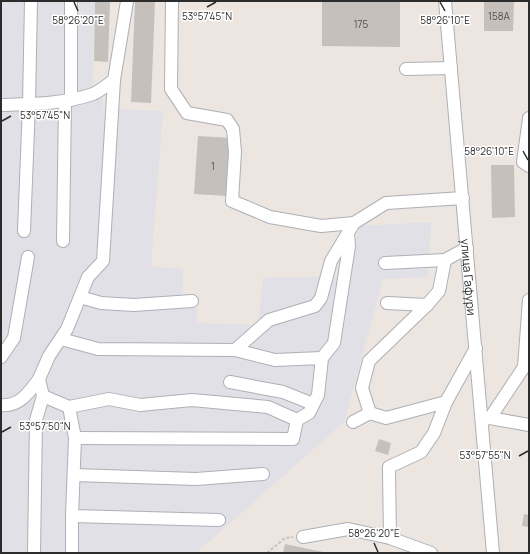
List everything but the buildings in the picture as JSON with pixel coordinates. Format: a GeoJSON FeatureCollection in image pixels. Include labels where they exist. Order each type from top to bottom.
{"type":"FeatureCollection","features":[{"type":"Feature","properties":{"kind":"street"},"geometry":{"type":"LineString","coordinates":[[24,231],[31,1]]}},
{"type":"Feature","properties":{"kind":"street"},"geometry":{"type":"LineString","coordinates":[[62,241],[71,1]]}},
{"type":"Feature","properties":{"kind":"street"},"geometry":{"type":"LineString","coordinates":[[1,405],[22,400],[39,379],[49,356],[67,329],[88,277],[103,261],[114,80],[126,1]]}},
{"type":"Feature","properties":{"kind":"street"},"geometry":{"type":"LineString","coordinates":[[172,1],[171,89],[187,113],[227,120],[233,129],[236,152],[232,201],[270,217],[321,226],[354,222],[386,202],[463,198]]}},
{"type":"Feature","properties":{"kind":"street","name":"улица Гафури"},"geometry":{"type":"LineString","coordinates":[[445,1],[476,348],[485,419],[493,553]]}},
{"type":"Feature","properties":{"kind":"street"},"geometry":{"type":"LineString","coordinates":[[406,69],[451,68]]}},
{"type":"Feature","properties":{"kind":"street"},"geometry":{"type":"LineString","coordinates":[[1,105],[68,100],[94,94],[114,80]]}},
{"type":"Feature","properties":{"kind":"street"},"geometry":{"type":"LineString","coordinates":[[529,118],[524,162],[529,166]]}},
{"type":"Feature","properties":{"kind":"street"},"geometry":{"type":"LineString","coordinates":[[236,350],[269,320],[315,306],[321,298],[331,261],[354,222]]}},
{"type":"Feature","properties":{"kind":"street"},"geometry":{"type":"LineString","coordinates":[[75,438],[293,439],[297,420],[309,412],[318,395],[322,358],[334,343],[349,246],[348,233]]}},
{"type":"Feature","properties":{"kind":"street"},"geometry":{"type":"LineString","coordinates":[[385,263],[444,260],[467,248]]}},
{"type":"Feature","properties":{"kind":"street"},"geometry":{"type":"LineString","coordinates":[[1,357],[14,338],[28,257]]}},
{"type":"Feature","properties":{"kind":"street"},"geometry":{"type":"LineString","coordinates":[[370,413],[362,388],[369,361],[439,291],[444,260]]}},
{"type":"Feature","properties":{"kind":"street"},"geometry":{"type":"LineString","coordinates":[[80,297],[101,303],[134,305],[192,301]]}},
{"type":"Feature","properties":{"kind":"street"},"geometry":{"type":"LineString","coordinates":[[529,300],[524,367],[485,419],[529,425]]}},
{"type":"Feature","properties":{"kind":"street"},"geometry":{"type":"LineString","coordinates":[[387,303],[427,304]]}},
{"type":"Feature","properties":{"kind":"street"},"geometry":{"type":"LineString","coordinates":[[60,339],[98,348],[236,350],[275,360],[322,358]]}},
{"type":"Feature","properties":{"kind":"street"},"geometry":{"type":"LineString","coordinates":[[390,538],[389,467],[422,452],[434,433],[446,402],[476,348]]}},
{"type":"Feature","properties":{"kind":"street"},"geometry":{"type":"LineString","coordinates":[[34,553],[36,420],[43,396],[39,379]]}},
{"type":"Feature","properties":{"kind":"street"},"geometry":{"type":"LineString","coordinates":[[230,382],[283,392],[313,404]]}},
{"type":"Feature","properties":{"kind":"street"},"geometry":{"type":"LineString","coordinates":[[43,396],[69,408],[109,399],[140,405],[192,400],[268,407],[297,420]]}},
{"type":"Feature","properties":{"kind":"street"},"geometry":{"type":"LineString","coordinates":[[352,422],[370,413],[386,418],[446,402]]}},
{"type":"Feature","properties":{"kind":"street"},"geometry":{"type":"LineString","coordinates":[[69,408],[75,438],[72,553]]}},
{"type":"Feature","properties":{"kind":"street"},"geometry":{"type":"LineString","coordinates":[[74,475],[196,479],[264,474]]}},
{"type":"Feature","properties":{"kind":"street"},"geometry":{"type":"LineString","coordinates":[[72,516],[219,520]]}},
{"type":"Feature","properties":{"kind":"street"},"geometry":{"type":"LineString","coordinates":[[303,536],[348,529],[390,538],[431,553]]}},
{"type":"Feature","properties":{"kind":"path"},"geometry":{"type":"LineString","coordinates":[[267,553],[285,538],[303,536]]}},
{"type":"Feature","properties":{"kind":"shaded area"},"geometry":{"type":"Polygon","coordinates":[[[1,1],[95,1],[92,98],[103,98],[103,109],[163,111],[151,267],[183,269],[182,306],[197,308],[197,323],[258,325],[263,278],[346,276],[360,226],[431,222],[428,277],[383,279],[344,422],[196,553],[1,553],[1,1]]]}}]}
